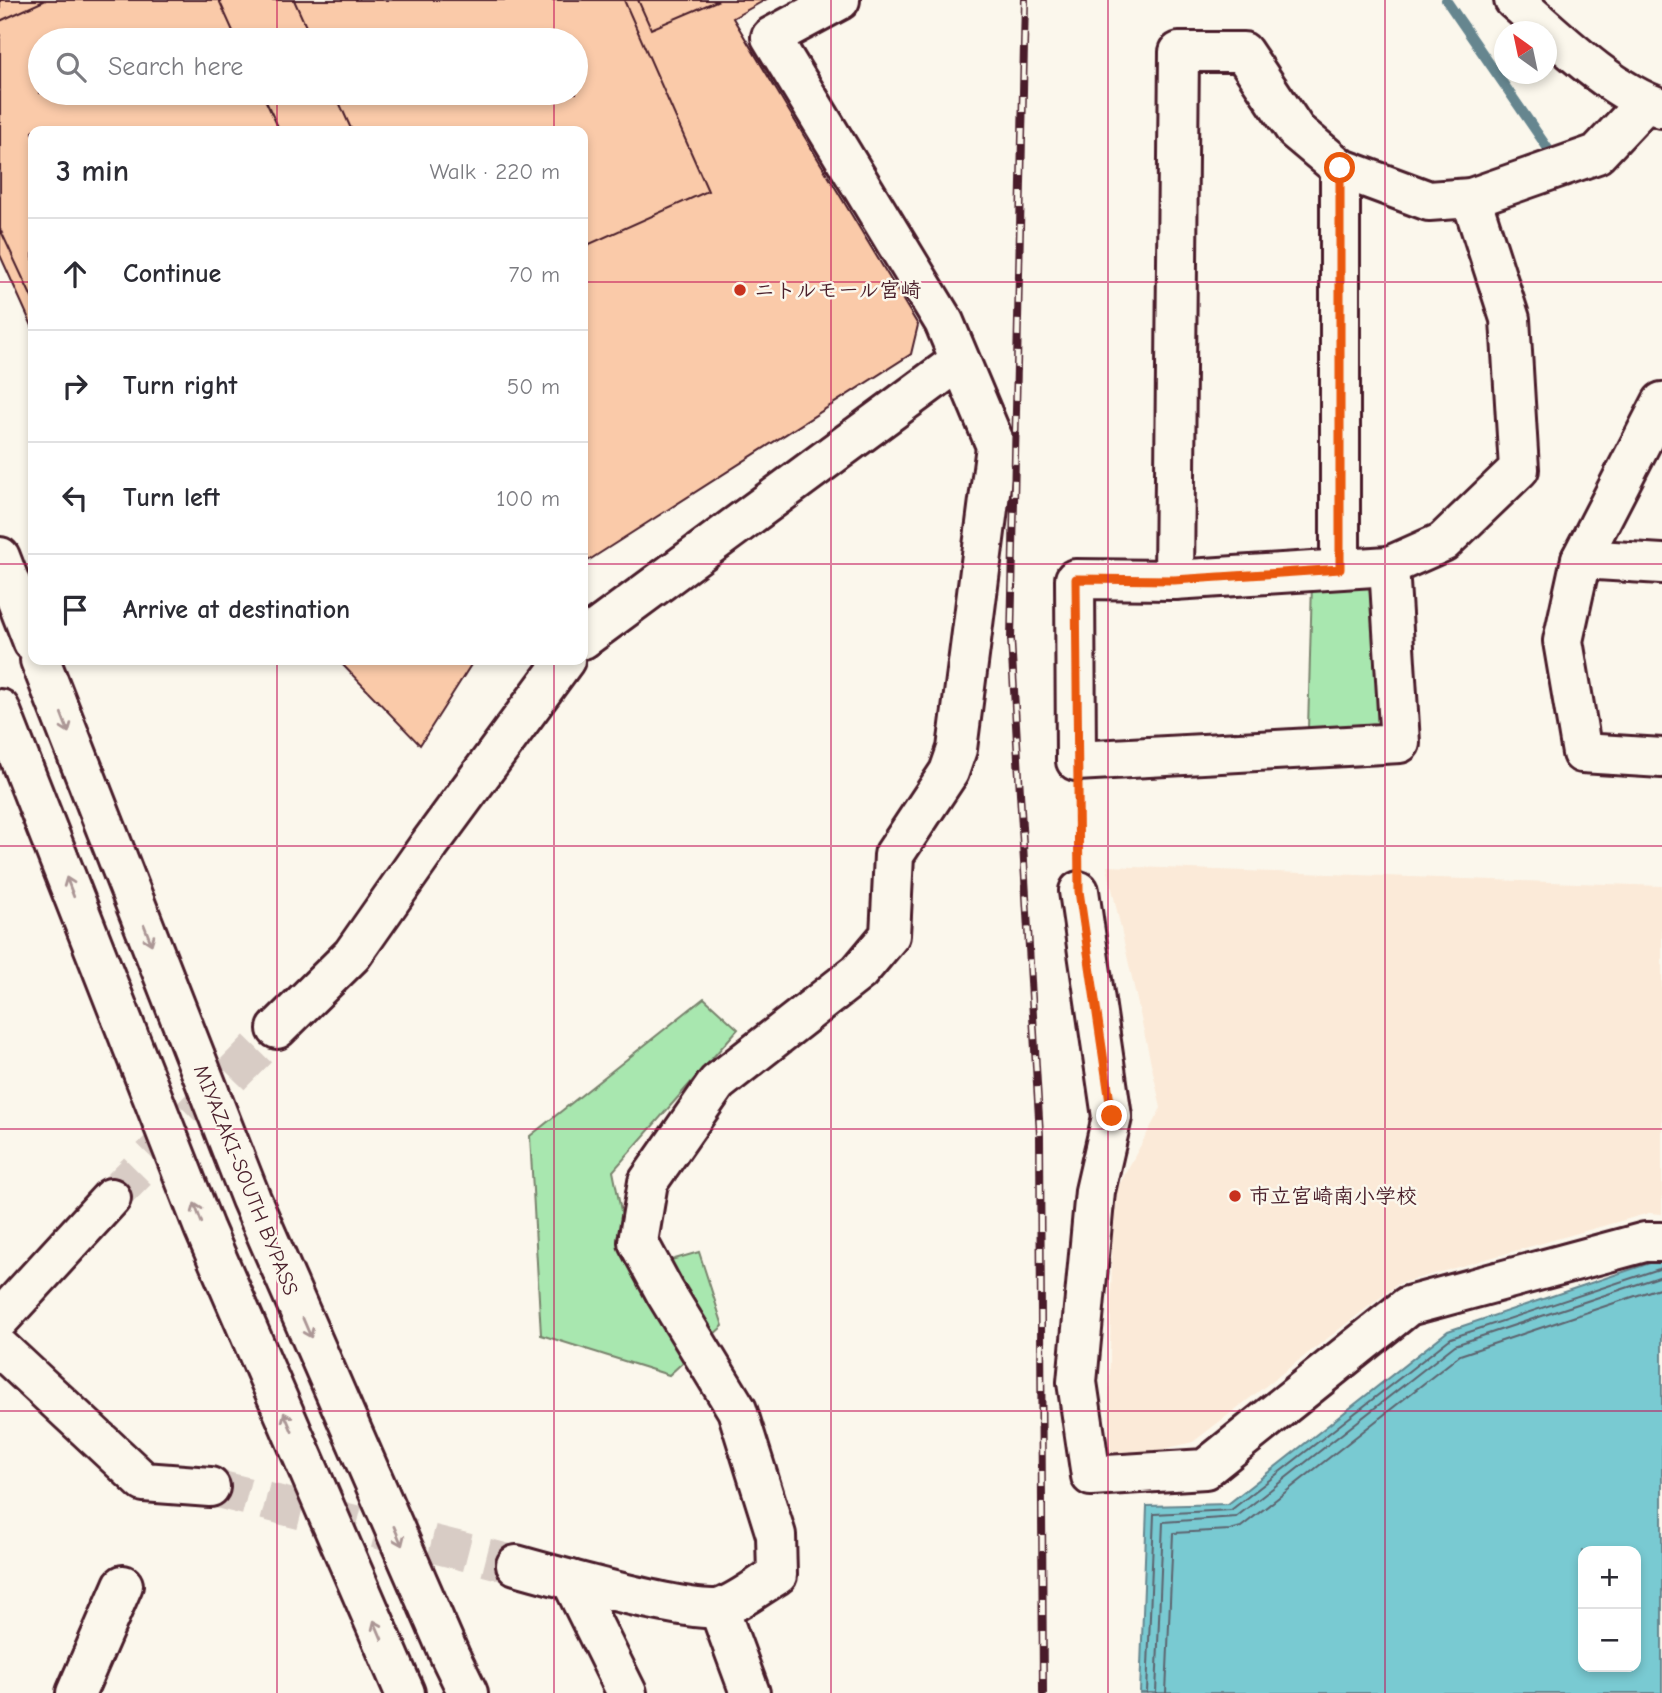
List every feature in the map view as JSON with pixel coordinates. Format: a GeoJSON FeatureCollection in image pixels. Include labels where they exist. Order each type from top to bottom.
{"type":"FeatureCollection","features":[{"type":"Feature","properties":{"kind":"main road"},"geometry":{"type":"LineString","coordinates":[[516,1564],[571,1580],[682,1605],[719,1609],[777,1575],[776,1535],[737,1410],[665,1292],[638,1242],[648,1182],[717,1083],[859,972],[890,935],[894,855],[949,772],[957,749],[996,446],[944,322],[771,37],[839,0]]}},
{"type":"Feature","properties":{"kind":"main road"},"geometry":{"type":"LineString","coordinates":[[1174,580],[1179,52],[1243,52],[1296,131],[1340,168],[1429,201],[1471,198],[1597,154],[1653,106],[1583,61],[1514,0]]}},
{"type":"Feature","properties":{"kind":"main road"},"geometry":{"type":"LineString","coordinates":[[1340,168],[1340,569]]}},
{"type":"Feature","properties":{"kind":"main road"},"geometry":{"type":"LineString","coordinates":[[1389,566],[1399,743],[1076,761],[1076,579],[1174,580],[1389,566],[1443,542],[1519,469],[1510,319],[1471,198]]}},
{"type":"Feature","properties":{"kind":"main road"},"geometry":{"type":"LineString","coordinates":[[588,635],[959,361]]}},
{"type":"Feature","properties":{"kind":"main road"},"geometry":{"type":"LineString","coordinates":[[1662,401],[1581,559],[1563,641],[1581,753],[1662,758]]}},
{"type":"Feature","properties":{"kind":"main road"},"geometry":{"type":"LineString","coordinates":[[0,557],[28,629]]}},
{"type":"Feature","properties":{"kind":"main road"},"geometry":{"type":"LineString","coordinates":[[1581,559],[1662,564]]}},
{"type":"Feature","properties":{"kind":"main road","name":"MIYAZAKI-SOUTH BYPASS"},"geometry":{"type":"LineString","coordinates":[[42,665],[251,1199],[468,1693]]}},
{"type":"Feature","properties":{"kind":"main road"},"geometry":{"type":"LineString","coordinates":[[277,1029],[352,955],[561,665]]}},
{"type":"Feature","properties":{"kind":"main road"},"geometry":{"type":"LineString","coordinates":[[0,709],[204,1228],[405,1693]]}},
{"type":"Feature","properties":{"kind":"main road"},"geometry":{"type":"LineString","coordinates":[[1079,891],[1112,1116],[1095,1191],[1077,1382],[1091,1476],[1205,1469],[1408,1306],[1645,1242],[1662,1242]]}},
{"type":"Feature","properties":{"kind":"main road"},"geometry":{"type":"LineString","coordinates":[[0,1319],[111,1198]]}},
{"type":"Feature","properties":{"kind":"main road"},"geometry":{"type":"LineString","coordinates":[[0,1348],[144,1482],[210,1487]]}},
{"type":"Feature","properties":{"kind":"main road"},"geometry":{"type":"LineString","coordinates":[[571,1580],[627,1693]]}},
{"type":"Feature","properties":{"kind":"main road"},"geometry":{"type":"LineString","coordinates":[[76,1693],[123,1585]]}},
{"type":"Feature","properties":{"kind":"main road"},"geometry":{"type":"LineString","coordinates":[[719,1609],[750,1693]]}},
{"type":"Feature","properties":{"kind":"path"},"geometry":{"type":"LineString","coordinates":[[1076,761],[1079,891]]}},
{"type":"Feature","properties":{"kind":"shaded area"},"geometry":{"type":"Polygon","coordinates":[[[1107,866],[1662,886],[1662,1214],[1649,1213],[1398,1284],[1193,1442],[1108,1463],[1113,1196],[1161,1108],[1107,866]]]}},
{"type":"Feature","properties":{"kind":"green space"},"geometry":{"type":"Polygon","coordinates":[[[1362,581],[1376,587],[1382,723],[1308,729],[1312,583],[1362,581]]]}},
{"type":"Feature","properties":{"kind":"green space"},"geometry":{"type":"Polygon","coordinates":[[[704,998],[738,1029],[613,1171],[633,1271],[699,1252],[723,1326],[669,1375],[541,1335],[530,1136],[704,998]]]}},
{"type":"Feature","properties":{"kind":"water"},"geometry":{"type":"Polygon","coordinates":[[[1659,1260],[1662,1264],[1662,1693],[1140,1693],[1147,1506],[1228,1504],[1448,1331],[1659,1260]]]}},
{"type":"Feature","properties":{"kind":"building","name":"ニトルモール宮崎"},"geometry":{"type":"Polygon","coordinates":[[[0,0],[765,0],[733,18],[918,325],[911,354],[588,561],[588,126],[28,126],[28,317],[0,255],[0,0]]]}},
{"type":"Feature","properties":{"kind":"building"},"geometry":{"type":"Polygon","coordinates":[[[46,0],[219,0],[232,28],[28,28],[28,105],[268,105],[278,126],[28,126],[28,289],[0,229],[0,21],[46,0]]]}},
{"type":"Feature","properties":{"kind":"building"},"geometry":{"type":"Polygon","coordinates":[[[294,0],[624,0],[708,191],[588,245],[588,126],[350,126],[340,105],[588,105],[588,28],[307,28],[294,0]]]}},
{"type":"Feature","properties":{"kind":"building"},"geometry":{"type":"Polygon","coordinates":[[[638,0],[719,0],[651,29],[638,0]]]}},
{"type":"Feature","properties":{"kind":"building"},"geometry":{"type":"Polygon","coordinates":[[[343,665],[471,665],[420,745],[343,665]]]}},
{"type":"Feature","properties":{"kind":"waterway"},"geometry":{"type":"LineString","coordinates":[[1446,0],[1551,153]]}},
{"type":"Feature","properties":{"kind":"tunnel"},"geometry":{"type":"LineString","coordinates":[[111,1198],[277,1029]]}},
{"type":"Feature","properties":{"kind":"tunnel"},"geometry":{"type":"LineString","coordinates":[[210,1487],[516,1565]]}},
{"type":"Feature","properties":{"kind":"railway"},"geometry":{"type":"LineString","coordinates":[[1025,0],[1011,639],[1040,1135],[1043,1693]]}},
{"type":"Feature","properties":{"kind":"place","name":"ニトルモール宮崎"},"geometry":{"type":"Point","coordinates":[740,290]}},
{"type":"Feature","properties":{"kind":"place","name":"市立宮崎南小学校"},"geometry":{"type":"Point","coordinates":[1235,1196]}},
{"type":"Feature","properties":{"kind":"route"},"geometry":{"type":"LineString","coordinates":[[1112,1116],[1079,891],[1076,579],[1174,580],[1340,569],[1340,168]]}}]}
